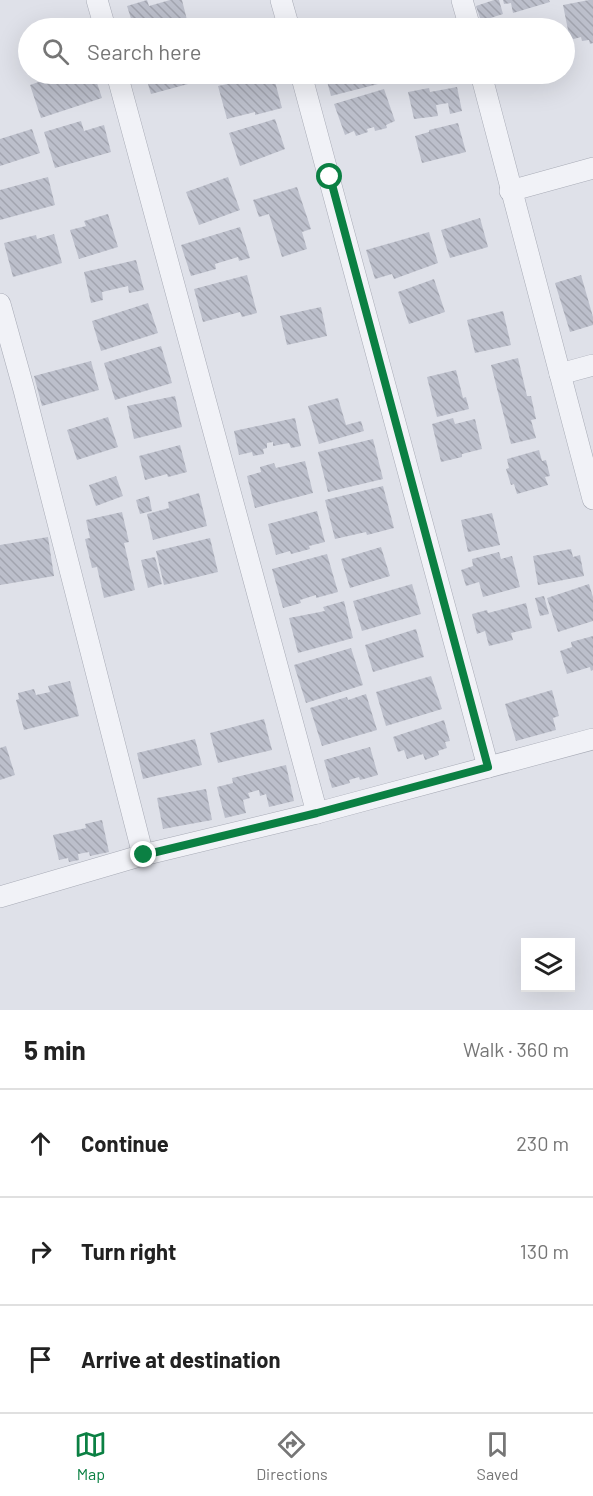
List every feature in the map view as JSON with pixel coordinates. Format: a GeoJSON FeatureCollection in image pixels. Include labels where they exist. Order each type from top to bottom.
{"type":"FeatureCollection","features":[{"type":"Feature","properties":{"kind":"street"},"geometry":{"type":"LineString","coordinates":[[97,0],[102,18]]}},
{"type":"Feature","properties":{"kind":"street"},"geometry":{"type":"LineString","coordinates":[[281,0],[286,18]]}},
{"type":"Feature","properties":{"kind":"street"},"geometry":{"type":"LineString","coordinates":[[462,0],[467,18]]}},
{"type":"Feature","properties":{"kind":"street"},"geometry":{"type":"LineString","coordinates":[[120,84],[317,813]]}},
{"type":"Feature","properties":{"kind":"street"},"geometry":{"type":"LineString","coordinates":[[304,84],[488,767]]}},
{"type":"Feature","properties":{"kind":"street"},"geometry":{"type":"LineString","coordinates":[[483,84],[593,499]]}},
{"type":"Feature","properties":{"kind":"street"},"geometry":{"type":"LineString","coordinates":[[510,191],[593,168]]}},
{"type":"Feature","properties":{"kind":"street"},"geometry":{"type":"LineString","coordinates":[[0,304],[144,855]]}},
{"type":"Feature","properties":{"kind":"street"},"geometry":{"type":"LineString","coordinates":[[560,374],[593,365]]}},
{"type":"Feature","properties":{"kind":"street"},"geometry":{"type":"LineString","coordinates":[[0,897],[144,855],[317,813],[593,739]]}},
{"type":"Feature","properties":{"kind":"building"},"geometry":{"type":"Polygon","coordinates":[[[147,0],[149,6],[170,0],[182,0],[186,18],[131,18],[127,6],[147,0]]]}},
{"type":"Feature","properties":{"kind":"building"},"geometry":{"type":"Polygon","coordinates":[[[499,0],[503,14],[480,18],[476,6],[499,0]]]}},
{"type":"Feature","properties":{"kind":"building"},"geometry":{"type":"Polygon","coordinates":[[[503,0],[549,0],[550,2],[513,13],[511,3],[504,4],[503,0]]]}},
{"type":"Feature","properties":{"kind":"building"},"geometry":{"type":"Polygon","coordinates":[[[593,0],[593,43],[590,44],[589,40],[582,41],[581,37],[575,39],[575,18],[566,18],[563,5],[593,0]]]}},
{"type":"Feature","properties":{"kind":"building"},"geometry":{"type":"Polygon","coordinates":[[[97,84],[102,98],[41,118],[30,85],[97,84]]]}},
{"type":"Feature","properties":{"kind":"building"},"geometry":{"type":"Polygon","coordinates":[[[148,84],[188,84],[151,94],[148,84]]]}},
{"type":"Feature","properties":{"kind":"building"},"geometry":{"type":"Polygon","coordinates":[[[276,84],[282,108],[227,119],[218,86],[276,84]]]}},
{"type":"Feature","properties":{"kind":"building"},"geometry":{"type":"Polygon","coordinates":[[[328,84],[378,84],[331,96],[328,84]]]}},
{"type":"Feature","properties":{"kind":"building"},"geometry":{"type":"Polygon","coordinates":[[[457,87],[462,111],[450,114],[448,103],[436,105],[438,116],[414,119],[408,92],[429,88],[430,92],[457,87]]]}},
{"type":"Feature","properties":{"kind":"building"},"geometry":{"type":"Polygon","coordinates":[[[384,89],[395,121],[386,125],[387,128],[375,131],[374,127],[356,136],[354,131],[345,135],[334,104],[384,89]]]}},
{"type":"Feature","properties":{"kind":"building"},"geometry":{"type":"Polygon","coordinates":[[[275,119],[285,149],[240,166],[229,133],[275,119]]]}},
{"type":"Feature","properties":{"kind":"building"},"geometry":{"type":"Polygon","coordinates":[[[81,121],[84,131],[104,125],[111,152],[55,168],[44,132],[81,121]]]}},
{"type":"Feature","properties":{"kind":"building"},"geometry":{"type":"Polygon","coordinates":[[[458,123],[466,152],[422,163],[415,136],[458,123]]]}},
{"type":"Feature","properties":{"kind":"building"},"geometry":{"type":"Polygon","coordinates":[[[32,129],[40,153],[0,166],[0,139],[32,129]]]}},
{"type":"Feature","properties":{"kind":"building"},"geometry":{"type":"Polygon","coordinates":[[[48,177],[55,205],[0,220],[0,190],[48,177]]]}},
{"type":"Feature","properties":{"kind":"building"},"geometry":{"type":"Polygon","coordinates":[[[228,177],[240,210],[199,225],[186,192],[228,177]]]}},
{"type":"Feature","properties":{"kind":"building"},"geometry":{"type":"Polygon","coordinates":[[[297,187],[311,229],[302,232],[307,249],[282,257],[269,214],[259,217],[253,200],[297,187]]]}},
{"type":"Feature","properties":{"kind":"building"},"geometry":{"type":"Polygon","coordinates":[[[108,214],[118,247],[79,259],[70,230],[86,226],[84,221],[108,214]]]}},
{"type":"Feature","properties":{"kind":"building"},"geometry":{"type":"Polygon","coordinates":[[[480,218],[488,247],[450,258],[441,230],[480,218]]]}},
{"type":"Feature","properties":{"kind":"building"},"geometry":{"type":"Polygon","coordinates":[[[240,227],[250,258],[239,261],[238,257],[215,264],[216,269],[191,276],[181,245],[240,227]]]}},
{"type":"Feature","properties":{"kind":"building"},"geometry":{"type":"Polygon","coordinates":[[[429,232],[438,263],[394,279],[392,274],[375,279],[366,250],[429,232]]]}},
{"type":"Feature","properties":{"kind":"building"},"geometry":{"type":"Polygon","coordinates":[[[54,234],[62,263],[13,277],[4,243],[36,235],[37,239],[54,234]]]}},
{"type":"Feature","properties":{"kind":"building"},"geometry":{"type":"Polygon","coordinates":[[[136,260],[144,290],[129,293],[128,286],[102,292],[103,300],[91,303],[84,272],[136,260]]]}},
{"type":"Feature","properties":{"kind":"building"},"geometry":{"type":"Polygon","coordinates":[[[247,275],[257,313],[242,317],[240,312],[203,322],[194,289],[247,275]]]}},
{"type":"Feature","properties":{"kind":"building"},"geometry":{"type":"Polygon","coordinates":[[[581,275],[593,317],[593,325],[570,332],[555,283],[581,275]]]}},
{"type":"Feature","properties":{"kind":"building"},"geometry":{"type":"Polygon","coordinates":[[[434,279],[445,312],[409,324],[398,292],[434,279]]]}},
{"type":"Feature","properties":{"kind":"building"},"geometry":{"type":"Polygon","coordinates":[[[148,303],[158,333],[101,351],[92,321],[148,303]]]}},
{"type":"Feature","properties":{"kind":"building"},"geometry":{"type":"Polygon","coordinates":[[[321,307],[327,336],[287,345],[280,316],[321,307]]]}},
{"type":"Feature","properties":{"kind":"building"},"geometry":{"type":"Polygon","coordinates":[[[503,311],[511,345],[475,353],[467,320],[503,311]]]}},
{"type":"Feature","properties":{"kind":"building"},"geometry":{"type":"Polygon","coordinates":[[[161,346],[172,383],[115,400],[104,363],[161,346]]]}},
{"type":"Feature","properties":{"kind":"building"},"geometry":{"type":"Polygon","coordinates":[[[518,358],[527,396],[531,396],[536,419],[531,420],[536,438],[511,444],[491,365],[518,358]]]}},
{"type":"Feature","properties":{"kind":"building"},"geometry":{"type":"Polygon","coordinates":[[[91,361],[99,390],[42,406],[34,376],[91,361]]]}},
{"type":"Feature","properties":{"kind":"building"},"geometry":{"type":"Polygon","coordinates":[[[456,370],[463,398],[466,397],[469,409],[437,417],[427,377],[456,370]]]}},
{"type":"Feature","properties":{"kind":"building"},"geometry":{"type":"Polygon","coordinates":[[[175,396],[182,427],[134,439],[127,406],[175,396]]]}},
{"type":"Feature","properties":{"kind":"building"},"geometry":{"type":"Polygon","coordinates":[[[338,398],[346,425],[361,421],[364,431],[319,444],[308,406],[338,398]]]}},
{"type":"Feature","properties":{"kind":"building"},"geometry":{"type":"Polygon","coordinates":[[[108,417],[118,447],[77,460],[67,430],[108,417]]]}},
{"type":"Feature","properties":{"kind":"building"},"geometry":{"type":"Polygon","coordinates":[[[295,418],[301,446],[291,448],[289,443],[273,446],[273,442],[267,443],[267,448],[263,449],[264,454],[253,456],[252,452],[239,455],[234,431],[295,418]]]}},
{"type":"Feature","properties":{"kind":"building"},"geometry":{"type":"Polygon","coordinates":[[[453,418],[455,424],[475,419],[482,449],[441,462],[432,424],[453,418]]]}},
{"type":"Feature","properties":{"kind":"building"},"geometry":{"type":"Polygon","coordinates":[[[373,439],[383,479],[328,492],[318,452],[373,439]]]}},
{"type":"Feature","properties":{"kind":"building"},"geometry":{"type":"Polygon","coordinates":[[[180,445],[187,472],[145,480],[139,456],[180,445]]]}},
{"type":"Feature","properties":{"kind":"building"},"geometry":{"type":"Polygon","coordinates":[[[539,450],[542,461],[546,460],[550,476],[545,477],[548,485],[517,494],[514,484],[511,485],[506,469],[509,468],[507,459],[539,450]]]}},
{"type":"Feature","properties":{"kind":"building"},"geometry":{"type":"Polygon","coordinates":[[[305,461],[313,493],[255,508],[247,476],[261,472],[260,467],[274,463],[276,468],[305,461]]]}},
{"type":"Feature","properties":{"kind":"building"},"geometry":{"type":"Polygon","coordinates":[[[116,476],[123,496],[96,506],[89,485],[116,476]]]}},
{"type":"Feature","properties":{"kind":"building"},"geometry":{"type":"Polygon","coordinates":[[[383,486],[394,528],[367,535],[366,532],[335,539],[325,500],[383,486]]]}},
{"type":"Feature","properties":{"kind":"building"},"geometry":{"type":"Polygon","coordinates":[[[199,493],[207,526],[153,540],[147,514],[169,508],[168,502],[199,493]]]}},
{"type":"Feature","properties":{"kind":"building"},"geometry":{"type":"Polygon","coordinates":[[[149,496],[152,511],[140,514],[136,500],[149,496]]]}},
{"type":"Feature","properties":{"kind":"building"},"geometry":{"type":"Polygon","coordinates":[[[317,511],[325,542],[309,546],[310,549],[276,555],[268,524],[317,511]]]}},
{"type":"Feature","properties":{"kind":"building"},"geometry":{"type":"Polygon","coordinates":[[[122,512],[129,542],[124,543],[135,590],[104,598],[97,567],[92,568],[85,539],[90,538],[86,520],[122,512]]]}},
{"type":"Feature","properties":{"kind":"building"},"geometry":{"type":"Polygon","coordinates":[[[492,513],[500,545],[468,552],[461,520],[492,513]]]}},
{"type":"Feature","properties":{"kind":"building"},"geometry":{"type":"Polygon","coordinates":[[[48,537],[54,576],[0,585],[0,545],[48,537]]]}},
{"type":"Feature","properties":{"kind":"building"},"geometry":{"type":"Polygon","coordinates":[[[210,538],[218,572],[164,585],[156,551],[210,538]]]}},
{"type":"Feature","properties":{"kind":"building"},"geometry":{"type":"Polygon","coordinates":[[[381,547],[390,576],[350,588],[341,559],[381,547]]]}},
{"type":"Feature","properties":{"kind":"building"},"geometry":{"type":"Polygon","coordinates":[[[571,549],[573,557],[580,555],[584,576],[538,585],[533,556],[571,549]]]}},
{"type":"Feature","properties":{"kind":"building"},"geometry":{"type":"Polygon","coordinates":[[[499,552],[501,559],[512,556],[520,587],[483,597],[479,582],[466,586],[461,570],[473,566],[472,559],[499,552]]]}},
{"type":"Feature","properties":{"kind":"building"},"geometry":{"type":"Polygon","coordinates":[[[327,554],[338,592],[316,598],[316,595],[300,600],[301,603],[283,608],[272,569],[327,554]]]}},
{"type":"Feature","properties":{"kind":"building"},"geometry":{"type":"Polygon","coordinates":[[[155,557],[162,584],[148,588],[141,560],[155,557]]]}},
{"type":"Feature","properties":{"kind":"building"},"geometry":{"type":"Polygon","coordinates":[[[412,584],[421,614],[362,631],[353,601],[412,584]]]}},
{"type":"Feature","properties":{"kind":"building"},"geometry":{"type":"Polygon","coordinates":[[[589,584],[593,597],[593,621],[558,632],[547,598],[589,584]]]}},
{"type":"Feature","properties":{"kind":"building"},"geometry":{"type":"Polygon","coordinates":[[[544,596],[549,614],[540,616],[535,598],[544,596]]]}},
{"type":"Feature","properties":{"kind":"building"},"geometry":{"type":"Polygon","coordinates":[[[344,601],[353,638],[298,653],[289,618],[325,611],[323,607],[344,601]]]}},
{"type":"Feature","properties":{"kind":"building"},"geometry":{"type":"Polygon","coordinates":[[[526,603],[532,628],[511,633],[513,640],[489,646],[485,631],[477,634],[472,614],[487,610],[488,613],[526,603]]]}},
{"type":"Feature","properties":{"kind":"building"},"geometry":{"type":"Polygon","coordinates":[[[416,629],[424,657],[373,672],[365,645],[416,629]]]}},
{"type":"Feature","properties":{"kind":"building"},"geometry":{"type":"Polygon","coordinates":[[[593,636],[593,670],[591,671],[590,667],[567,674],[560,651],[572,647],[571,642],[593,636]]]}},
{"type":"Feature","properties":{"kind":"building"},"geometry":{"type":"Polygon","coordinates":[[[351,648],[363,685],[306,703],[294,665],[351,648]]]}},
{"type":"Feature","properties":{"kind":"building"},"geometry":{"type":"Polygon","coordinates":[[[431,676],[442,709],[386,726],[376,692],[431,676]]]}},
{"type":"Feature","properties":{"kind":"building"},"geometry":{"type":"Polygon","coordinates":[[[70,681],[79,716],[24,730],[16,700],[19,699],[18,693],[34,689],[36,695],[50,692],[48,686],[70,681]]]}},
{"type":"Feature","properties":{"kind":"building"},"geometry":{"type":"Polygon","coordinates":[[[552,690],[559,716],[553,718],[556,730],[516,741],[505,704],[552,690]]]}},
{"type":"Feature","properties":{"kind":"building"},"geometry":{"type":"Polygon","coordinates":[[[366,694],[377,730],[322,746],[310,708],[366,694]]]}},
{"type":"Feature","properties":{"kind":"building"},"geometry":{"type":"Polygon","coordinates":[[[264,719],[272,750],[218,763],[210,733],[264,719]]]}},
{"type":"Feature","properties":{"kind":"building"},"geometry":{"type":"Polygon","coordinates":[[[444,720],[450,741],[445,742],[447,748],[438,751],[439,755],[425,760],[423,754],[407,759],[404,750],[398,752],[393,737],[444,720]]]}},
{"type":"Feature","properties":{"kind":"building"},"geometry":{"type":"Polygon","coordinates":[[[195,739],[202,765],[143,779],[137,753],[195,739]]]}},
{"type":"Feature","properties":{"kind":"building"},"geometry":{"type":"Polygon","coordinates":[[[6,746],[15,775],[0,780],[0,748],[6,746]]]}},
{"type":"Feature","properties":{"kind":"building"},"geometry":{"type":"Polygon","coordinates":[[[370,747],[378,775],[360,780],[359,777],[349,780],[350,783],[332,788],[324,760],[370,747]]]}},
{"type":"Feature","properties":{"kind":"building"},"geometry":{"type":"Polygon","coordinates":[[[286,765],[294,801],[269,807],[266,794],[260,796],[259,790],[248,793],[250,798],[243,800],[246,813],[225,818],[217,787],[233,783],[232,778],[286,765]]]}},
{"type":"Feature","properties":{"kind":"building"},"geometry":{"type":"Polygon","coordinates":[[[206,789],[212,820],[163,829],[157,798],[206,789]]]}},
{"type":"Feature","properties":{"kind":"building"},"geometry":{"type":"Polygon","coordinates":[[[102,820],[109,852],[90,856],[89,852],[78,854],[79,860],[69,862],[68,858],[59,860],[53,835],[86,828],[85,824],[102,820]]]}},
{"type":"Feature","properties":{"kind":"route"},"geometry":{"type":"LineString","coordinates":[[144,855],[317,813],[488,767],[330,177]]}}]}
